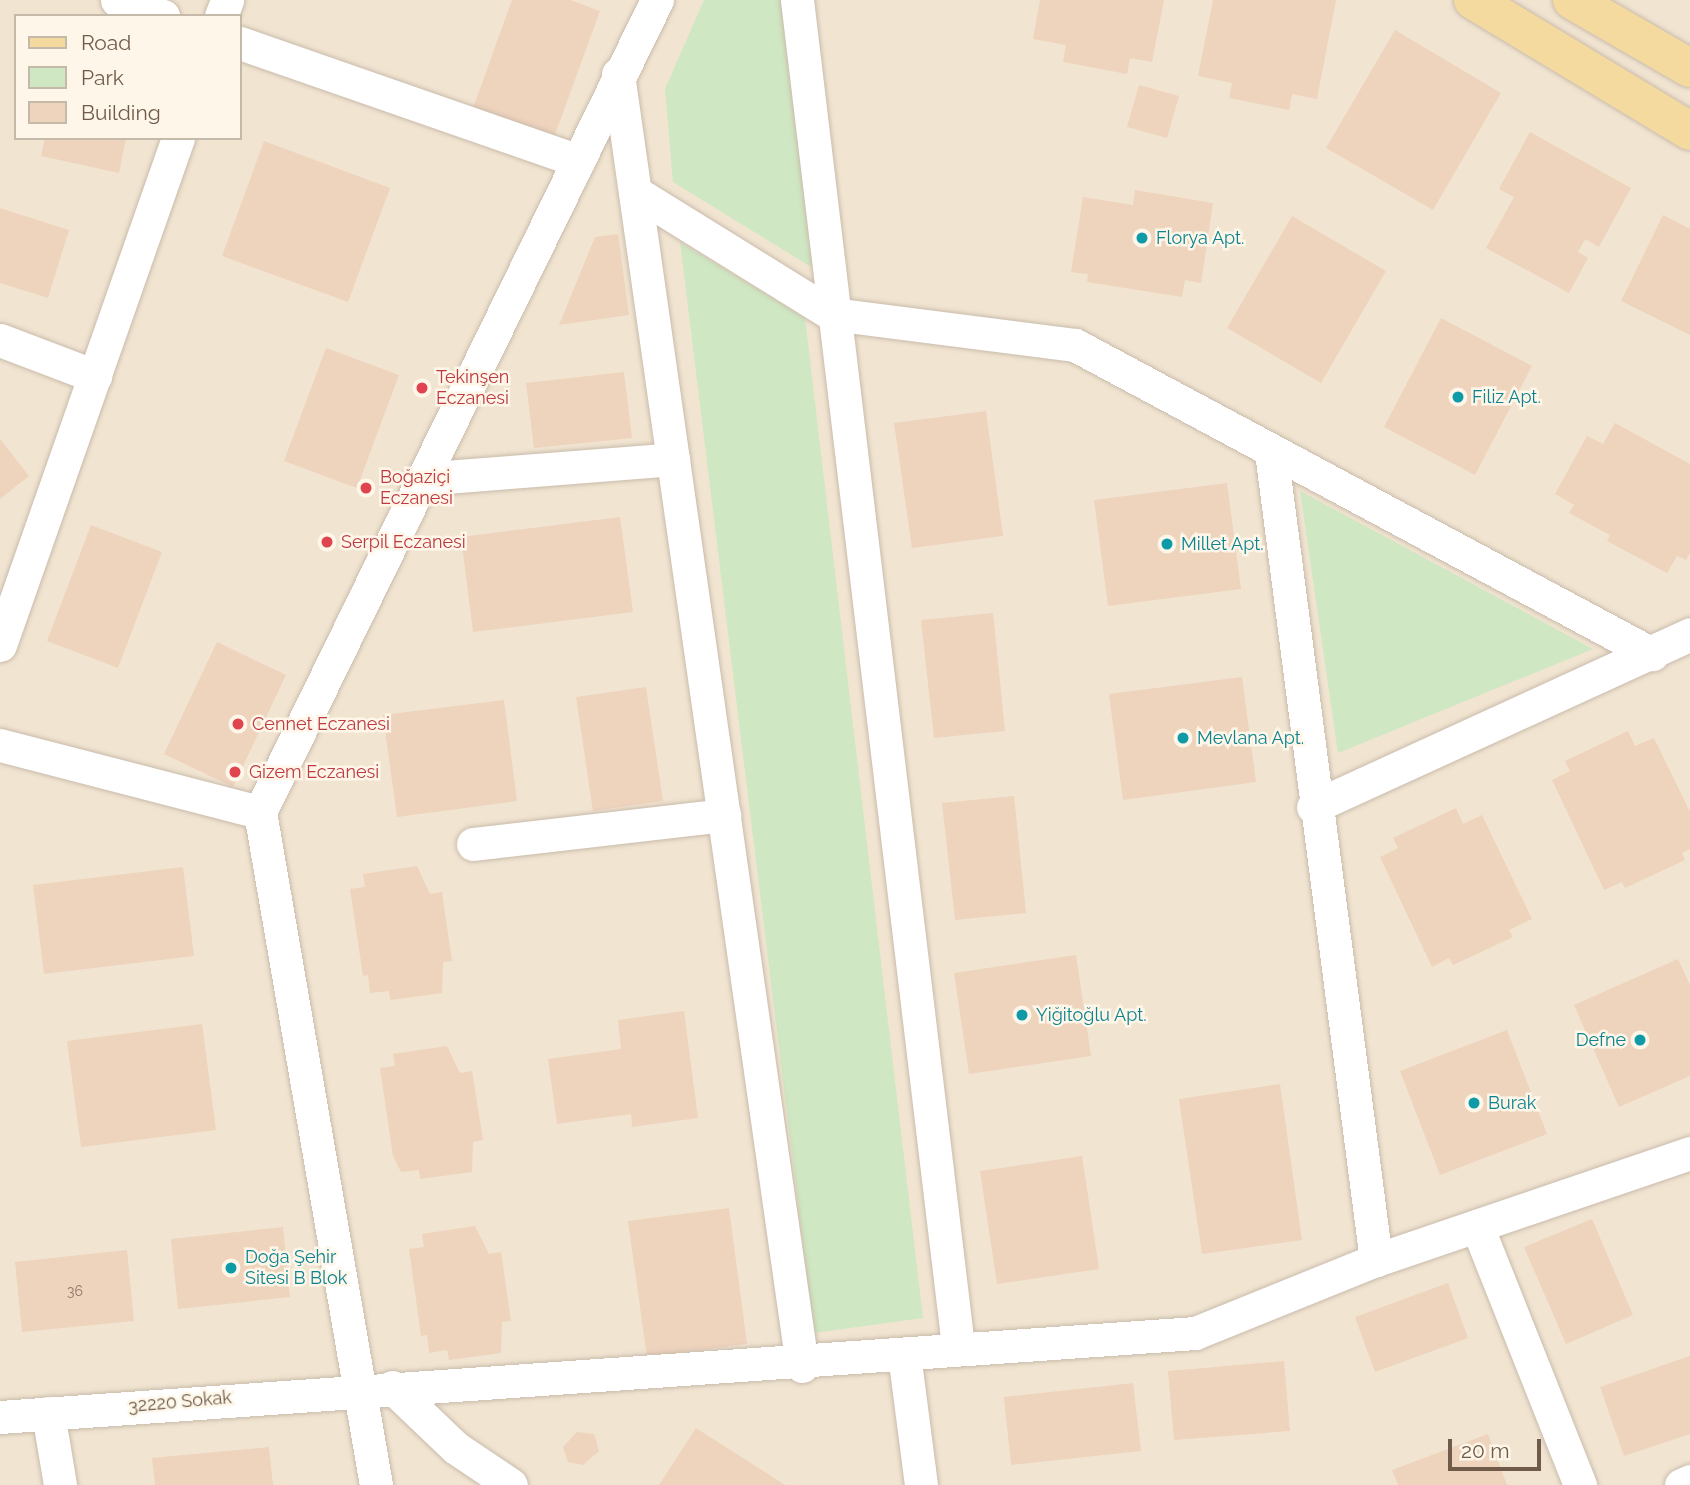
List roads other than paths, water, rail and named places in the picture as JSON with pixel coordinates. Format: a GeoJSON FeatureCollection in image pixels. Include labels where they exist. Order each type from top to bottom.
{"type":"FeatureCollection","features":[{"type":"Feature","properties":{"kind":"main road"},"geometry":{"type":"LineString","coordinates":[[1473,0],[1690,131]]}},
{"type":"Feature","properties":{"kind":"main road"},"geometry":{"type":"LineString","coordinates":[[1572,0],[1690,68]]}},
{"type":"Feature","properties":{"kind":"street"},"geometry":{"type":"LineString","coordinates":[[117,0],[157,14]]}},
{"type":"Feature","properties":{"kind":"street"},"geometry":{"type":"LineString","coordinates":[[376,1485],[260,812],[618,74],[657,0]]}},
{"type":"Feature","properties":{"kind":"street"},"geometry":{"type":"LineString","coordinates":[[797,0],[832,314],[957,1347]]}},
{"type":"Feature","properties":{"kind":"street"},"geometry":{"type":"LineString","coordinates":[[242,44],[576,160]]}},
{"type":"Feature","properties":{"kind":"street"},"geometry":{"type":"LineString","coordinates":[[618,74],[802,1366]]}},
{"type":"Feature","properties":{"kind":"street"},"geometry":{"type":"LineString","coordinates":[[0,645],[177,140]]}},
{"type":"Feature","properties":{"kind":"street"},"geometry":{"type":"LineString","coordinates":[[635,192],[832,314],[1076,345],[1271,452],[1652,654]]}},
{"type":"Feature","properties":{"kind":"street"},"geometry":{"type":"LineString","coordinates":[[0,340],[95,376]]}},
{"type":"Feature","properties":{"kind":"street"},"geometry":{"type":"LineString","coordinates":[[1271,452],[1313,807],[1376,1260]]}},
{"type":"Feature","properties":{"kind":"street"},"geometry":{"type":"LineString","coordinates":[[421,480],[673,459]]}},
{"type":"Feature","properties":{"kind":"street"},"geometry":{"type":"LineString","coordinates":[[1313,807],[1652,654],[1690,634]]}},
{"type":"Feature","properties":{"kind":"street"},"geometry":{"type":"LineString","coordinates":[[0,745],[260,812]]}},
{"type":"Feature","properties":{"kind":"street"},"geometry":{"type":"LineString","coordinates":[[473,844],[724,815]]}},
{"type":"Feature","properties":{"kind":"street","name":"32220 Sokak"},"geometry":{"type":"LineString","coordinates":[[0,1417],[360,1388],[802,1366],[957,1347],[1195,1333],[1376,1260],[1690,1153]]}},
{"type":"Feature","properties":{"kind":"street"},"geometry":{"type":"LineString","coordinates":[[1477,1226],[1580,1485]]}},
{"type":"Feature","properties":{"kind":"street"},"geometry":{"type":"LineString","coordinates":[[904,1354],[921,1485]]}},
{"type":"Feature","properties":{"kind":"street"},"geometry":{"type":"LineString","coordinates":[[392,1387],[456,1448],[511,1485]]}},
{"type":"Feature","properties":{"kind":"street"},"geometry":{"type":"LineString","coordinates":[[48,1413],[60,1485]]}},
{"type":"Feature","properties":{"kind":"street"},"geometry":{"type":"LineString","coordinates":[[1681,1485],[1690,1481]]}},
{"type":"Feature","properties":{"kind":"place","name":"Florya Apt."},"geometry":{"type":"Point","coordinates":[1142,238]}},
{"type":"Feature","properties":{"kind":"place","name":"Tekinşen Eczanesi"},"geometry":{"type":"Point","coordinates":[422,388]}},
{"type":"Feature","properties":{"kind":"place","name":"Filiz Apt."},"geometry":{"type":"Point","coordinates":[1458,397]}},
{"type":"Feature","properties":{"kind":"place","name":"Boğaziçi Eczanesi"},"geometry":{"type":"Point","coordinates":[366,488]}},
{"type":"Feature","properties":{"kind":"place","name":"Serpil Eczanesi"},"geometry":{"type":"Point","coordinates":[327,542]}},
{"type":"Feature","properties":{"kind":"place","name":"Millet Apt."},"geometry":{"type":"Point","coordinates":[1167,544]}},
{"type":"Feature","properties":{"kind":"place","name":"Cennet Eczanesi"},"geometry":{"type":"Point","coordinates":[238,724]}},
{"type":"Feature","properties":{"kind":"place","name":"Mevlana Apt."},"geometry":{"type":"Point","coordinates":[1183,738]}},
{"type":"Feature","properties":{"kind":"place","name":"Gizem Eczanesi"},"geometry":{"type":"Point","coordinates":[235,772]}},
{"type":"Feature","properties":{"kind":"place","name":"Yiğitoğlu Apt."},"geometry":{"type":"Point","coordinates":[1022,1015]}},
{"type":"Feature","properties":{"kind":"place","name":"Defne"},"geometry":{"type":"Point","coordinates":[1640,1040]}},
{"type":"Feature","properties":{"kind":"place","name":"Burak"},"geometry":{"type":"Point","coordinates":[1474,1103]}},
{"type":"Feature","properties":{"kind":"place","name":"Doğa Şehir Sitesi B Blok"},"geometry":{"type":"Point","coordinates":[231,1268]}}]}
